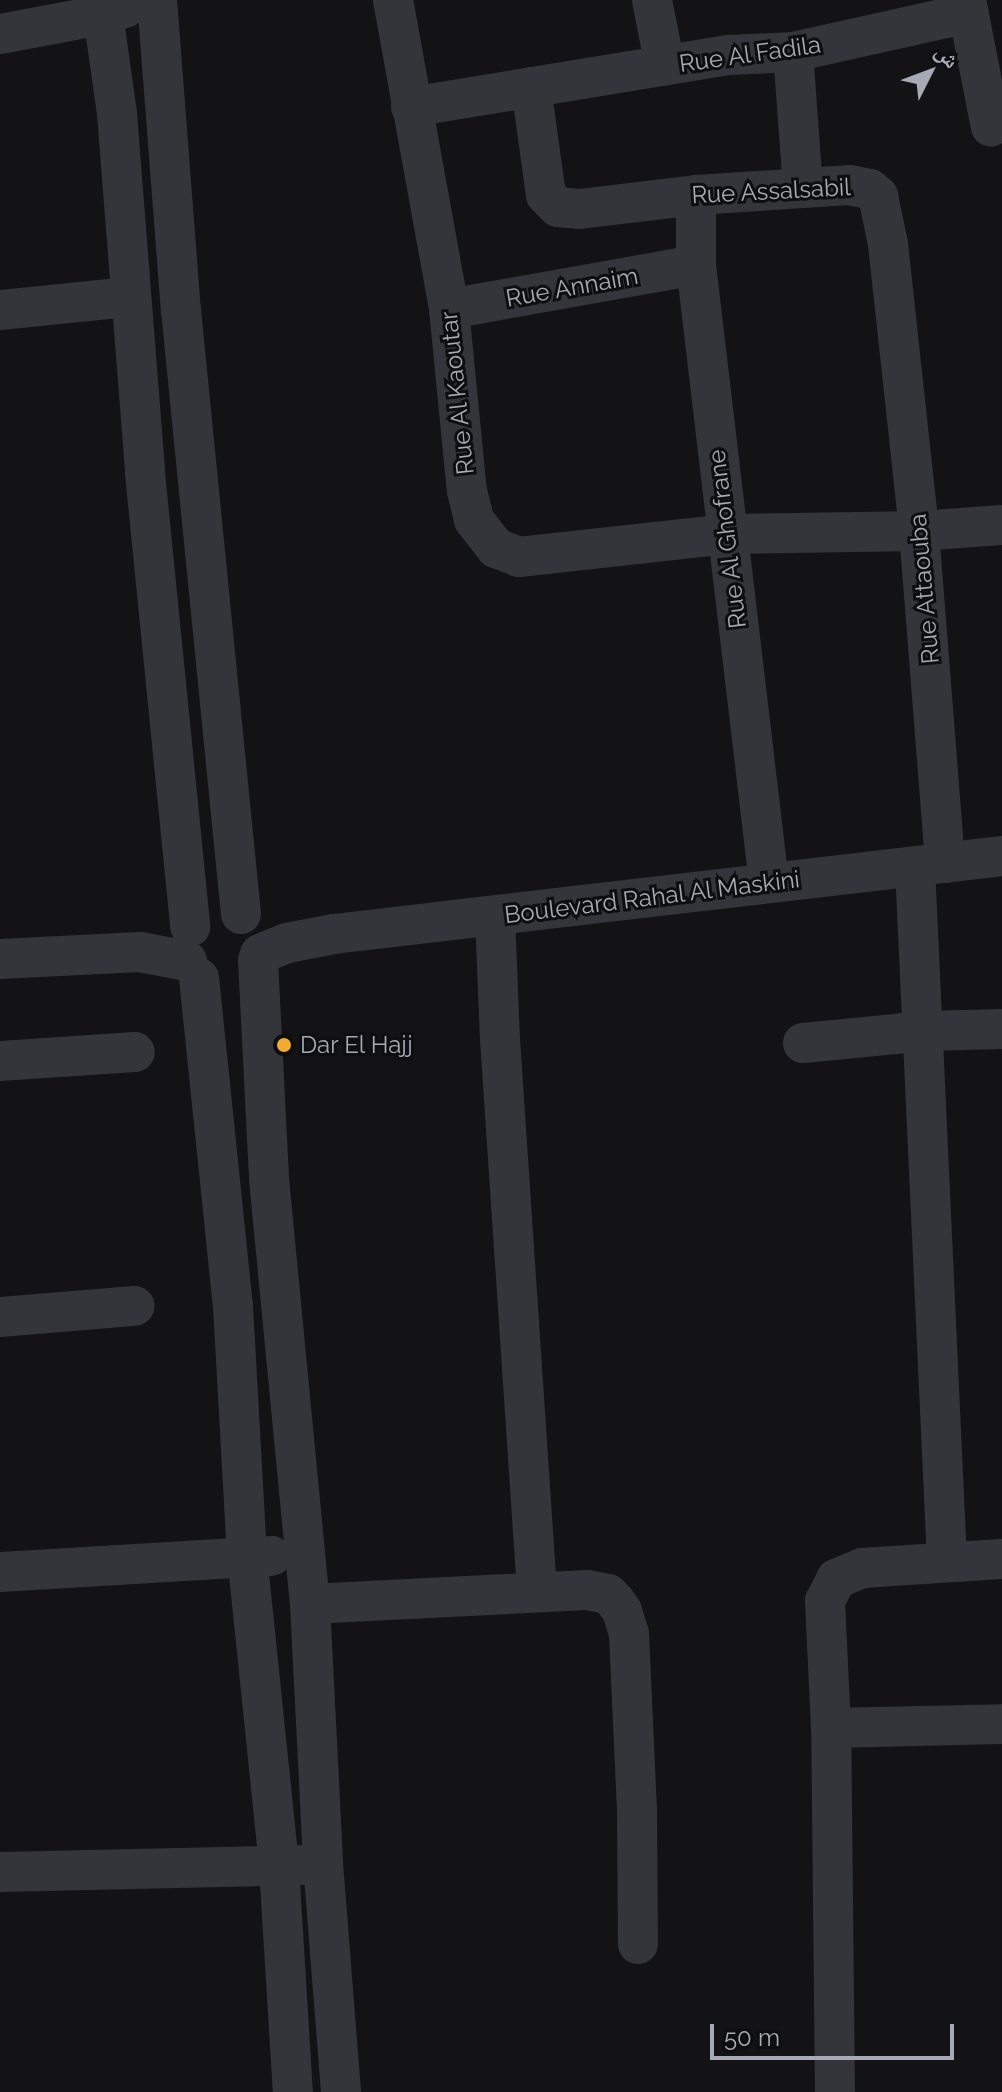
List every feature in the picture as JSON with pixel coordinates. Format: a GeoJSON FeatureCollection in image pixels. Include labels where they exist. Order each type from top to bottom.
{"type":"FeatureCollection","features":[{"type":"Feature","properties":{"kind":"street"},"geometry":{"type":"LineString","coordinates":[[0,34],[102,8],[148,0]]}},
{"type":"Feature","properties":{"kind":"street"},"geometry":{"type":"LineString","coordinates":[[157,0],[181,310],[254,941],[269,1179],[310,1604],[323,1863],[341,2092]]}},
{"type":"Feature","properties":{"kind":"street","name":"Rue Al Kaoutar"},"geometry":{"type":"LineString","coordinates":[[393,0],[449,309],[467,491],[478,528],[499,551],[519,557],[727,534],[919,531],[1002,525]]}},
{"type":"Feature","properties":{"kind":"street"},"geometry":{"type":"LineString","coordinates":[[652,0],[665,66]]}},
{"type":"Feature","properties":{"kind":"street"},"geometry":{"type":"LineString","coordinates":[[968,7],[991,127]]}},
{"type":"Feature","properties":{"kind":"street","name":"Rue Al Fadila"},"geometry":{"type":"LineString","coordinates":[[411,107],[730,55],[793,52],[968,7]]}},
{"type":"Feature","properties":{"kind":"street"},"geometry":{"type":"LineString","coordinates":[[102,8],[117,114],[129,297],[190,951],[233,1306],[247,1555],[279,1866],[293,2092]]}},
{"type":"Feature","properties":{"kind":"street"},"geometry":{"type":"LineString","coordinates":[[793,52],[803,187]]}},
{"type":"Feature","properties":{"kind":"street","name":"Rue Assalsabil"},"geometry":{"type":"LineString","coordinates":[[531,87],[546,195],[553,205],[579,209],[696,195],[803,187],[862,186],[878,196],[883,206],[896,317]]}},
{"type":"Feature","properties":{"kind":"street","name":"Rue Al Ghofrane"},"geometry":{"type":"LineString","coordinates":[[696,195],[696,265],[769,883]]}},
{"type":"Feature","properties":{"kind":"street","name":"Rue Annaim"},"geometry":{"type":"LineString","coordinates":[[449,309],[696,265]]}},
{"type":"Feature","properties":{"kind":"street"},"geometry":{"type":"LineString","coordinates":[[0,310],[129,297]]}},
{"type":"Feature","properties":{"kind":"street","name":"Rue Attaouba"},"geometry":{"type":"LineString","coordinates":[[896,317],[919,531],[930,865],[925,1031],[947,1562]]}},
{"type":"Feature","properties":{"kind":"street","name":"Boulevard Rahal Al Maskini"},"geometry":{"type":"LineString","coordinates":[[190,951],[213,911],[254,941],[302,941],[1002,856]]}},
{"type":"Feature","properties":{"kind":"street"},"geometry":{"type":"LineString","coordinates":[[495,916],[500,1039],[537,1592]]}},
{"type":"Feature","properties":{"kind":"street","name":"Boulevard Rahal Al Maskini"},"geometry":{"type":"LineString","coordinates":[[190,951],[218,985],[238,982],[254,969],[254,941]]}},
{"type":"Feature","properties":{"kind":"street","name":"Boulevard Rahal Al Maskini"},"geometry":{"type":"LineString","coordinates":[[0,959],[190,951]]}},
{"type":"Feature","properties":{"kind":"street"},"geometry":{"type":"LineString","coordinates":[[803,1043],[925,1031],[1002,1029]]}},
{"type":"Feature","properties":{"kind":"street"},"geometry":{"type":"LineString","coordinates":[[0,1061],[135,1052]]}},
{"type":"Feature","properties":{"kind":"street"},"geometry":{"type":"LineString","coordinates":[[0,1317],[135,1306]]}},
{"type":"Feature","properties":{"kind":"street"},"geometry":{"type":"LineString","coordinates":[[0,1572],[247,1555],[304,1556]]}},
{"type":"Feature","properties":{"kind":"street"},"geometry":{"type":"LineString","coordinates":[[835,2092],[831,1728],[823,1619],[825,1601],[836,1579],[862,1568],[1002,1559]]}},
{"type":"Feature","properties":{"kind":"street"},"geometry":{"type":"LineString","coordinates":[[310,1604],[587,1590],[608,1594],[622,1611],[629,1634],[637,1812],[638,1944]]}},
{"type":"Feature","properties":{"kind":"street"},"geometry":{"type":"LineString","coordinates":[[831,1728],[1002,1724]]}},
{"type":"Feature","properties":{"kind":"street"},"geometry":{"type":"LineString","coordinates":[[0,1872],[323,1863]]}},
{"type":"Feature","properties":{"kind":"place","name":"Dar El Hajj"},"geometry":{"type":"Point","coordinates":[284,1045]}}]}
